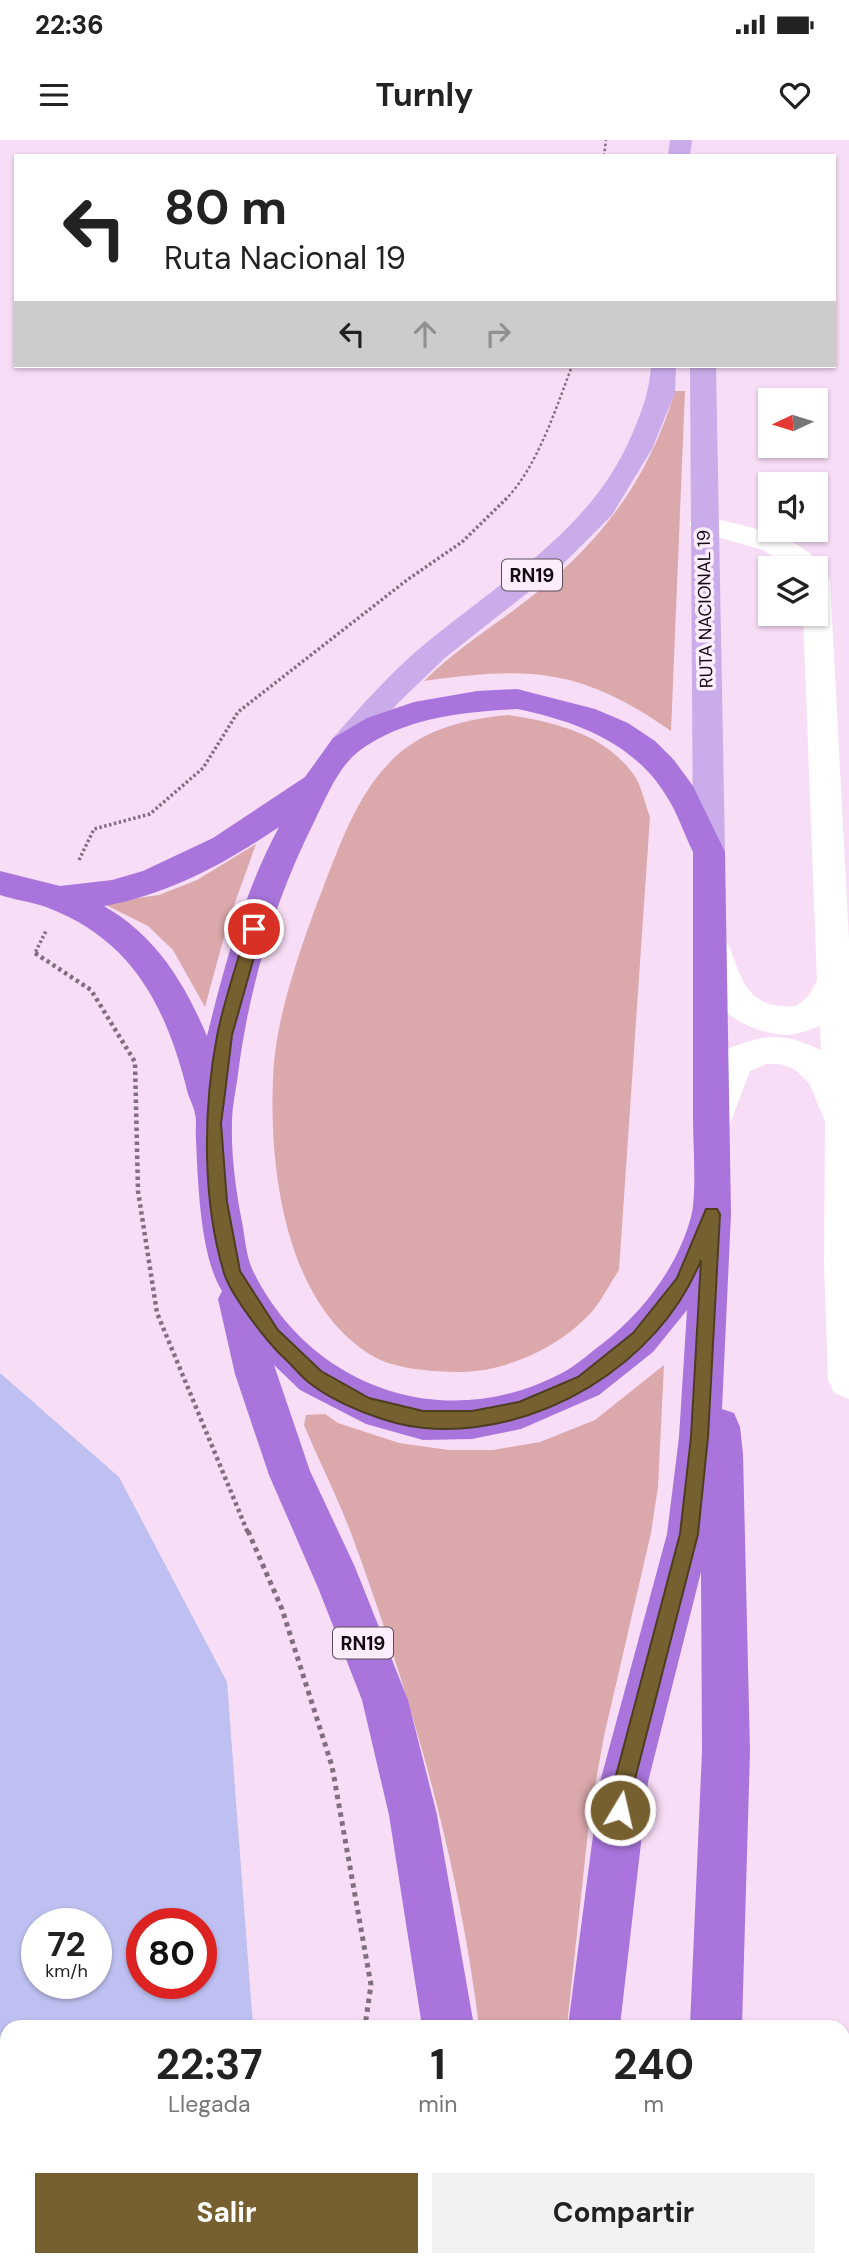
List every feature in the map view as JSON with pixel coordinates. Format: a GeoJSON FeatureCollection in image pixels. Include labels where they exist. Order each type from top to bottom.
{"type":"FeatureCollection","features":[{"type":"Feature","properties":{"kind":"highway","name":"RUTA NACIONAL 19"},"geometry":{"type":"LineString","coordinates":[[595,2020],[624,1783],[689,1534],[700,1437],[712,1214],[709,852],[682,794],[663,768],[644,749],[617,731],[584,716],[552,706],[517,699],[477,701],[414,712],[378,725],[344,746],[320,779],[278,860],[246,952],[225,1035],[213,1123],[219,1202],[232,1273],[272,1335],[315,1377],[366,1405],[423,1420],[472,1419],[521,1410],[584,1382],[639,1339],[684,1283],[712,1214]]}},
{"type":"Feature","properties":{"kind":"highway"},"geometry":{"type":"LineString","coordinates":[[60,899],[127,889],[181,870],[224,849],[265,822],[320,779]]}},
{"type":"Feature","properties":{"kind":"highway"},"geometry":{"type":"LineString","coordinates":[[0,883],[60,899],[112,926],[148,960],[170,990],[201,1070],[213,1123]]}},
{"type":"Feature","properties":{"kind":"highway","name":"RN19"},"geometry":{"type":"LineString","coordinates":[[232,1273],[256,1374],[290,1475],[339,1583],[385,1700],[413,1815],[447,2020]]}},
{"type":"Feature","properties":{"kind":"highway"},"geometry":{"type":"LineString","coordinates":[[706,1321],[722,1454],[726,1751],[716,2020]]}},
{"type":"Feature","properties":{"kind":"main road","name":"RUTA NACIONAL 19"},"geometry":{"type":"LineString","coordinates":[[344,746],[388,695],[436,650],[549,562],[602,509],[639,449],[662,393],[664,368]]}},
{"type":"Feature","properties":{"kind":"main road","name":"RUTA NACIONAL 19"},"geometry":{"type":"LineString","coordinates":[[703,368],[709,852]]}},
{"type":"Feature","properties":{"kind":"street"},"geometry":{"type":"LineString","coordinates":[[703,524],[772,543],[795,556]]}},
{"type":"Feature","properties":{"kind":"street"},"geometry":{"type":"LineString","coordinates":[[819,626],[838,882],[835,980],[844,1127],[844,1265],[849,1380]]}},
{"type":"Feature","properties":{"kind":"street"},"geometry":{"type":"LineString","coordinates":[[710,941],[732,996],[758,1013],[779,1021],[803,1019],[819,1008],[835,980]]}},
{"type":"Feature","properties":{"kind":"street"},"geometry":{"type":"LineString","coordinates":[[711,1128],[735,1062],[765,1049],[779,1050],[807,1059],[824,1074],[844,1127]]}},
{"type":"Feature","properties":{"kind":"path"},"geometry":{"type":"LineString","coordinates":[[366,2020],[371,1985],[332,1766],[282,1609],[213,1452],[157,1312],[138,1191],[135,1062],[91,989],[35,953],[94,830],[150,814],[203,768],[239,712],[407,580],[462,541],[517,488],[550,422],[571,368]]}},
{"type":"Feature","properties":{"kind":"shaded area"},"geometry":{"type":"Polygon","coordinates":[[[675,391],[685,391],[671,731],[609,694],[554,677],[495,674],[424,681],[452,656],[542,588],[587,546],[624,500],[640,475],[665,421],[675,391]]]}},
{"type":"Feature","properties":{"kind":"shaded area"},"geometry":{"type":"Polygon","coordinates":[[[508,715],[561,726],[609,749],[634,775],[650,817],[619,1270],[589,1315],[544,1349],[509,1364],[472,1371],[444,1372],[411,1368],[380,1360],[341,1331],[317,1300],[299,1264],[278,1183],[273,1101],[276,1043],[293,974],[316,907],[344,836],[371,786],[395,757],[420,739],[462,722],[508,715]]]}},
{"type":"Feature","properties":{"kind":"shaded area"},"geometry":{"type":"Polygon","coordinates":[[[256,844],[228,922],[205,1007],[173,950],[148,926],[102,903],[159,895],[197,880],[256,844]]]}},
{"type":"Feature","properties":{"kind":"shaded area"},"geometry":{"type":"Polygon","coordinates":[[[664,1365],[658,1487],[651,1533],[604,1736],[590,1813],[568,2020],[478,2020],[470,1963],[445,1837],[412,1714],[346,1519],[304,1425],[306,1415],[325,1414],[338,1423],[399,1443],[449,1450],[493,1450],[540,1442],[595,1420],[664,1365]]]}},
{"type":"Feature","properties":{"kind":"water"},"geometry":{"type":"Polygon","coordinates":[[[0,1373],[119,1477],[227,1682],[253,2020],[0,2020],[0,1373]]]}},
{"type":"Feature","properties":{"kind":"route"},"geometry":{"type":"LineString","coordinates":[[254,929],[225,1035],[213,1123],[219,1202],[232,1273],[272,1335],[315,1377],[366,1405],[423,1420],[472,1419],[521,1410],[584,1382],[639,1339],[684,1283],[712,1214],[700,1437],[689,1534],[624,1783],[620,1810]]}}]}
